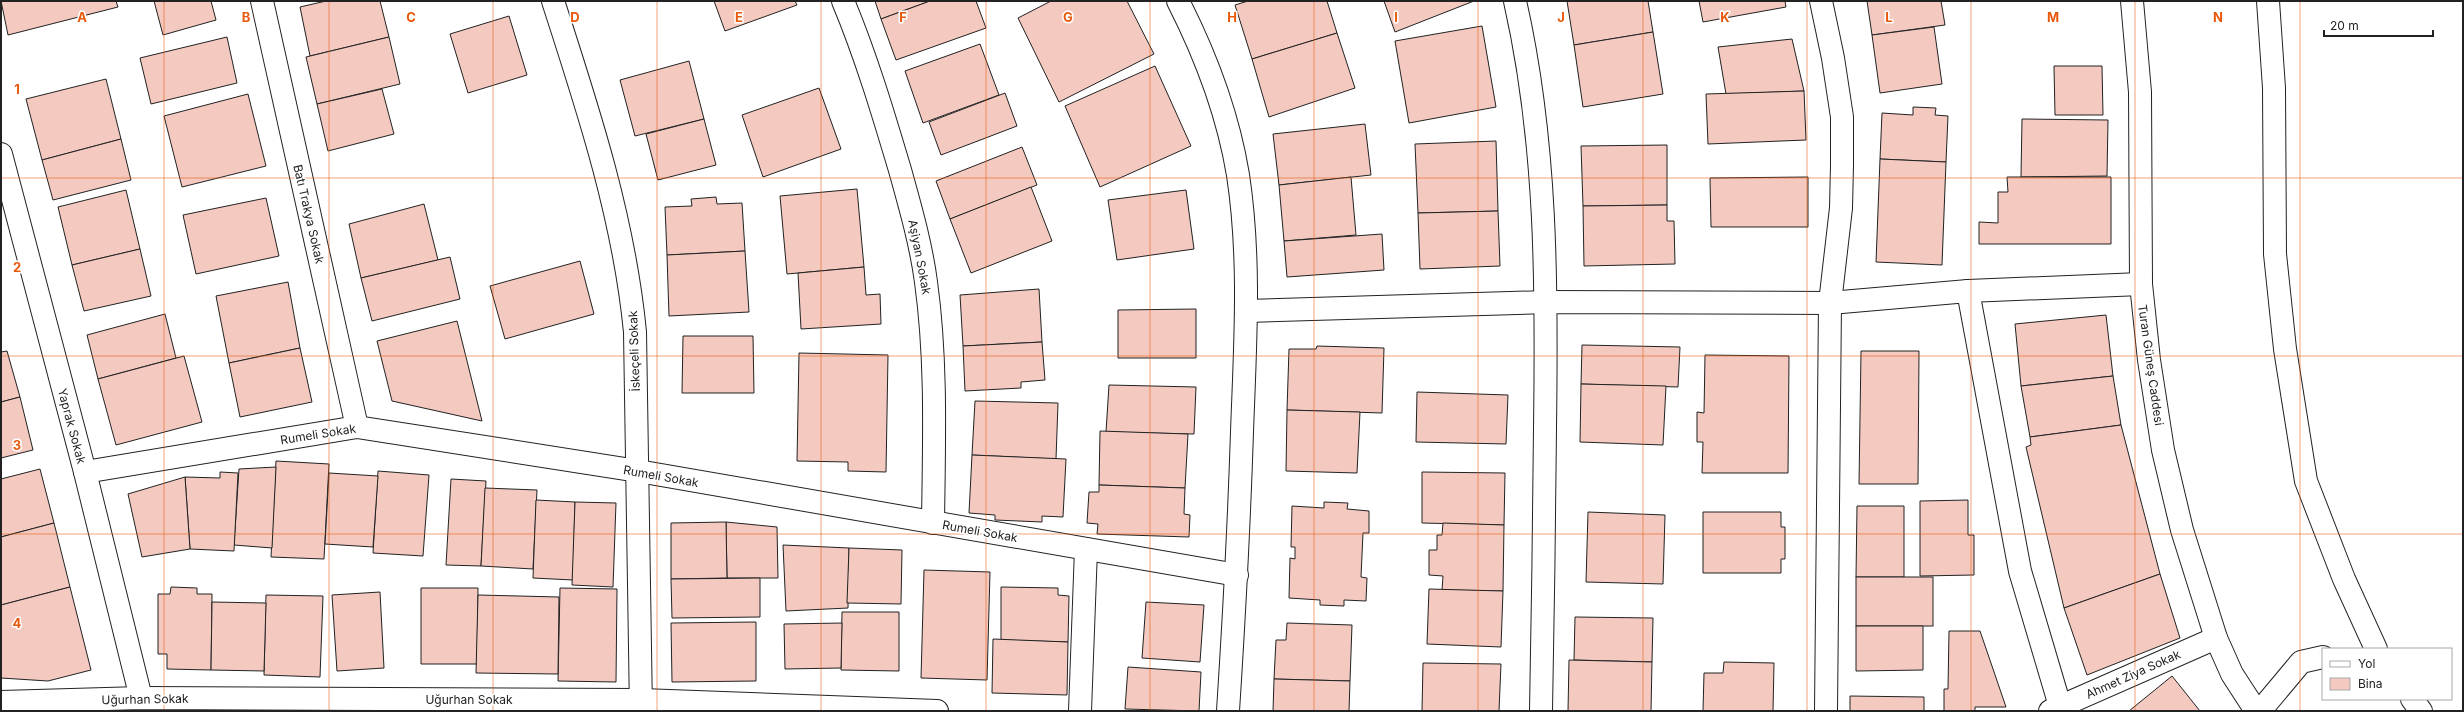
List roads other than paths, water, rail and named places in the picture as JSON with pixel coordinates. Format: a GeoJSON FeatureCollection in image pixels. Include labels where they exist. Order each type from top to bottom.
{"type":"FeatureCollection","features":[{"type":"Feature","properties":{"kind":"street","name":"Batı Trakya Sokak"},"geometry":{"type":"LineString","coordinates":[[262,1],[357,427]]}},
{"type":"Feature","properties":{"kind":"street","name":"İskeçeli Sokak"},"geometry":{"type":"LineString","coordinates":[[553,1],[594,130],[621,237],[632,294],[635,332],[642,705]]}},
{"type":"Feature","properties":{"kind":"street","name":"Aşiyan Sokak"},"geometry":{"type":"LineString","coordinates":[[843,1],[860,42],[889,132],[910,204],[926,280],[932,336],[934,389],[933,523]]}},
{"type":"Feature","properties":{"kind":"street"},"geometry":{"type":"LineString","coordinates":[[1178,1],[1202,50],[1220,100],[1238,174],[1245,239],[1246,311],[1237,575],[1228,711]]}},
{"type":"Feature","properties":{"kind":"street"},"geometry":{"type":"LineString","coordinates":[[1515,1],[1526,49],[1536,117],[1542,187],[1547,302],[1541,711]]}},
{"type":"Feature","properties":{"kind":"street"},"geometry":{"type":"LineString","coordinates":[[1821,1],[1833,58],[1842,117],[1841,208],[1830,303],[1826,711]]}},
{"type":"Feature","properties":{"kind":"street","name":"Turan Güneş Caddesi"},"geometry":{"type":"LineString","coordinates":[[2132,1],[2140,92],[2141,284],[2149,360],[2163,450],[2182,530],[2216,638],[2232,674],[2256,711]]}},
{"type":"Feature","properties":{"kind":"street"},"geometry":{"type":"LineString","coordinates":[[2268,1],[2274,88],[2275,254],[2285,349],[2306,481],[2344,579],[2376,648]]}},
{"type":"Feature","properties":{"kind":"street","name":"Yaprak Sokak"},"geometry":{"type":"LineString","coordinates":[[1,154],[85,472],[141,698]]}},
{"type":"Feature","properties":{"kind":"street"},"geometry":{"type":"LineString","coordinates":[[1246,311],[1547,302],[1830,303],[1968,291],[2141,284]]}},
{"type":"Feature","properties":{"kind":"street"},"geometry":{"type":"LineString","coordinates":[[1968,291],[2020,571],[2055,709]]}},
{"type":"Feature","properties":{"kind":"street","name":"Rumeli Sokak"},"geometry":{"type":"LineString","coordinates":[[85,472],[357,427],[638,471],[1237,575]]}},
{"type":"Feature","properties":{"kind":"street"},"geometry":{"type":"LineString","coordinates":[[1080,711],[1086,549]]}},
{"type":"Feature","properties":{"kind":"street","name":"Ahmet Ziya Sokak"},"geometry":{"type":"LineString","coordinates":[[2055,709],[2216,638]]}},
{"type":"Feature","properties":{"kind":"street"},"geometry":{"type":"LineString","coordinates":[[2260,711],[2301,662],[2322,657]]}},
{"type":"Feature","properties":{"kind":"street","name":"Uğurhan Sokak"},"geometry":{"type":"LineString","coordinates":[[1,702],[141,698],[937,711]]}},
{"type":"Feature","properties":{"kind":"street"},"geometry":{"type":"LineString","coordinates":[[2413,700],[2421,711]]}}]}
